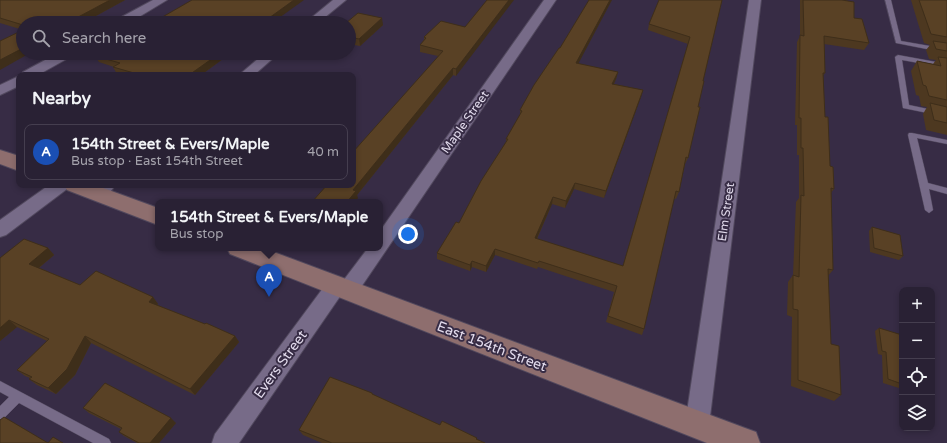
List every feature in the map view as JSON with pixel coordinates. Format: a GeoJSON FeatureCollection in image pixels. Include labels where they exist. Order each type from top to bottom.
{"type":"FeatureCollection","features":[{"type":"Feature","properties":{"kind":"street"},"geometry":{"type":"LineString","coordinates":[[132,16],[161,0]]}},
{"type":"Feature","properties":{"kind":"street"},"geometry":{"type":"LineString","coordinates":[[320,16],[340,0]]}},
{"type":"Feature","properties":{"kind":"street","name":"Maple Street"},"geometry":{"type":"LineString","coordinates":[[383,241],[550,0]]}},
{"type":"Feature","properties":{"kind":"street","name":"Elm Street"},"geometry":{"type":"LineString","coordinates":[[698,425],[755,0]]}},
{"type":"Feature","properties":{"kind":"street"},"geometry":{"type":"LineString","coordinates":[[33,72],[55,60]]}},
{"type":"Feature","properties":{"kind":"street"},"geometry":{"type":"LineString","coordinates":[[250,72],[264,60]]}},
{"type":"Feature","properties":{"kind":"street"},"geometry":{"type":"LineString","coordinates":[[0,91],[16,82]]}},
{"type":"Feature","properties":{"kind":"street"},"geometry":{"type":"LineString","coordinates":[[0,156],[16,163]]}},
{"type":"Feature","properties":{"kind":"street"},"geometry":{"type":"LineString","coordinates":[[0,230],[57,188]]}},
{"type":"Feature","properties":{"kind":"street"},"geometry":{"type":"LineString","coordinates":[[102,189],[155,216]]}},
{"type":"Feature","properties":{"kind":"street","name":"East 154th Street"},"geometry":{"type":"LineString","coordinates":[[246,251],[698,425],[735,441]]}},
{"type":"Feature","properties":{"kind":"street"},"geometry":{"type":"LineString","coordinates":[[342,288],[375,251]]}},
{"type":"Feature","properties":{"kind":"street","name":"Evers Street"},"geometry":{"type":"LineString","coordinates":[[224,443],[342,288]]}},
{"type":"Feature","properties":{"kind":"lane"},"geometry":{"type":"LineString","coordinates":[[888,0],[898,42],[947,51]]}},
{"type":"Feature","properties":{"kind":"lane"},"geometry":{"type":"LineString","coordinates":[[947,66],[898,57],[906,106],[947,115]]}},
{"type":"Feature","properties":{"kind":"lane"},"geometry":{"type":"LineString","coordinates":[[929,210],[912,135],[947,142]]}},
{"type":"Feature","properties":{"kind":"lane"},"geometry":{"type":"LineString","coordinates":[[924,185],[947,191]]}},
{"type":"Feature","properties":{"kind":"lane"},"geometry":{"type":"LineString","coordinates":[[0,386],[104,443]]}},
{"type":"Feature","properties":{"kind":"lane"},"geometry":{"type":"LineString","coordinates":[[0,414],[18,396]]}},
{"type":"Feature","properties":{"kind":"building"},"geometry":{"type":"Polygon","coordinates":[[[0,0],[110,0],[80,16],[16,16],[16,23],[0,18],[0,0]]]}},
{"type":"Feature","properties":{"kind":"building"},"geometry":{"type":"Polygon","coordinates":[[[192,0],[294,0],[272,16],[164,16],[192,0]]]}},
{"type":"Feature","properties":{"kind":"building"},"geometry":{"type":"Polygon","coordinates":[[[487,0],[509,0],[456,69],[453,68],[356,186],[356,149],[443,51],[420,45],[426,38],[424,37],[441,21],[465,27],[487,0]]]}},
{"type":"Feature","properties":{"kind":"building"},"geometry":{"type":"Polygon","coordinates":[[[589,0],[610,0],[576,63],[618,72],[612,84],[643,90],[606,191],[575,183],[566,201],[553,197],[535,238],[623,266],[690,37],[649,24],[659,0],[722,0],[703,81],[698,107],[700,107],[688,158],[686,157],[679,192],[676,191],[644,329],[608,316],[617,286],[539,261],[538,263],[495,249],[486,266],[472,261],[470,265],[437,253],[456,222],[459,223],[481,181],[508,139],[506,139],[522,111],[520,110],[534,85],[560,48],[589,0]]]}},
{"type":"Feature","properties":{"kind":"building"},"geometry":{"type":"Polygon","coordinates":[[[803,0],[842,0],[854,2],[854,18],[862,19],[869,43],[824,36],[825,73],[823,73],[825,117],[828,117],[830,166],[833,167],[834,189],[831,188],[833,270],[828,269],[831,344],[839,346],[841,395],[798,380],[798,310],[793,309],[793,275],[799,277],[801,195],[804,196],[803,148],[801,148],[801,118],[799,118],[800,35],[804,36],[803,0]]]}},
{"type":"Feature","properties":{"kind":"building"},"geometry":{"type":"Polygon","coordinates":[[[919,0],[947,0],[947,37],[931,34],[919,0]]]}},
{"type":"Feature","properties":{"kind":"building"},"geometry":{"type":"Polygon","coordinates":[[[358,13],[382,18],[359,39],[356,38],[356,16],[354,16],[358,13]]]}},
{"type":"Feature","properties":{"kind":"building"},"geometry":{"type":"Polygon","coordinates":[[[16,33],[16,52],[0,60],[0,41],[16,33]]]}},
{"type":"Feature","properties":{"kind":"building"},"geometry":{"type":"Polygon","coordinates":[[[933,41],[947,43],[947,51],[936,49],[933,41]]]}},
{"type":"Feature","properties":{"kind":"building"},"geometry":{"type":"Polygon","coordinates":[[[938,57],[947,58],[947,100],[929,96],[926,86],[923,85],[917,61],[941,66],[938,57]]]}},
{"type":"Feature","properties":{"kind":"building"},"geometry":{"type":"Polygon","coordinates":[[[109,60],[210,60],[193,72],[130,72],[113,67],[120,63],[109,60]]]}},
{"type":"Feature","properties":{"kind":"building"},"geometry":{"type":"Polygon","coordinates":[[[930,103],[947,107],[947,123],[934,120],[930,103]]]}},
{"type":"Feature","properties":{"kind":"building"},"geometry":{"type":"Polygon","coordinates":[[[324,188],[355,188],[353,190],[356,191],[349,199],[315,199],[324,188]]]}},
{"type":"Feature","properties":{"kind":"building"},"geometry":{"type":"Polygon","coordinates":[[[872,227],[900,235],[903,256],[874,248],[872,227]]]}},
{"type":"Feature","properties":{"kind":"building"},"geometry":{"type":"Polygon","coordinates":[[[24,239],[48,248],[29,264],[80,285],[96,271],[153,297],[149,302],[205,324],[206,323],[235,336],[190,389],[85,336],[67,369],[48,388],[29,379],[32,377],[17,370],[49,339],[9,320],[0,328],[0,258],[24,239]]]}},
{"type":"Feature","properties":{"kind":"building"},"geometry":{"type":"Polygon","coordinates":[[[879,328],[899,334],[899,383],[888,379],[886,352],[882,351],[879,328]]]}},
{"type":"Feature","properties":{"kind":"building"},"geometry":{"type":"Polygon","coordinates":[[[330,377],[372,393],[440,425],[442,421],[485,443],[332,443],[299,430],[330,377]]]}},
{"type":"Feature","properties":{"kind":"building"},"geometry":{"type":"Polygon","coordinates":[[[105,383],[171,418],[150,443],[139,443],[119,432],[122,428],[83,408],[105,383]]]}},
{"type":"Feature","properties":{"kind":"building"},"geometry":{"type":"Polygon","coordinates":[[[4,417],[48,443],[0,443],[0,420],[4,417]]]}},
{"type":"Feature","properties":{"kind":"building"},"geometry":{"type":"Polygon","coordinates":[[[53,437],[63,443],[48,443],[53,437]]]}},
{"type":"Feature","properties":{"kind":"place","name":"154th Street & Evers/Maple"},"geometry":{"type":"Point","coordinates":[269,297]}}]}
